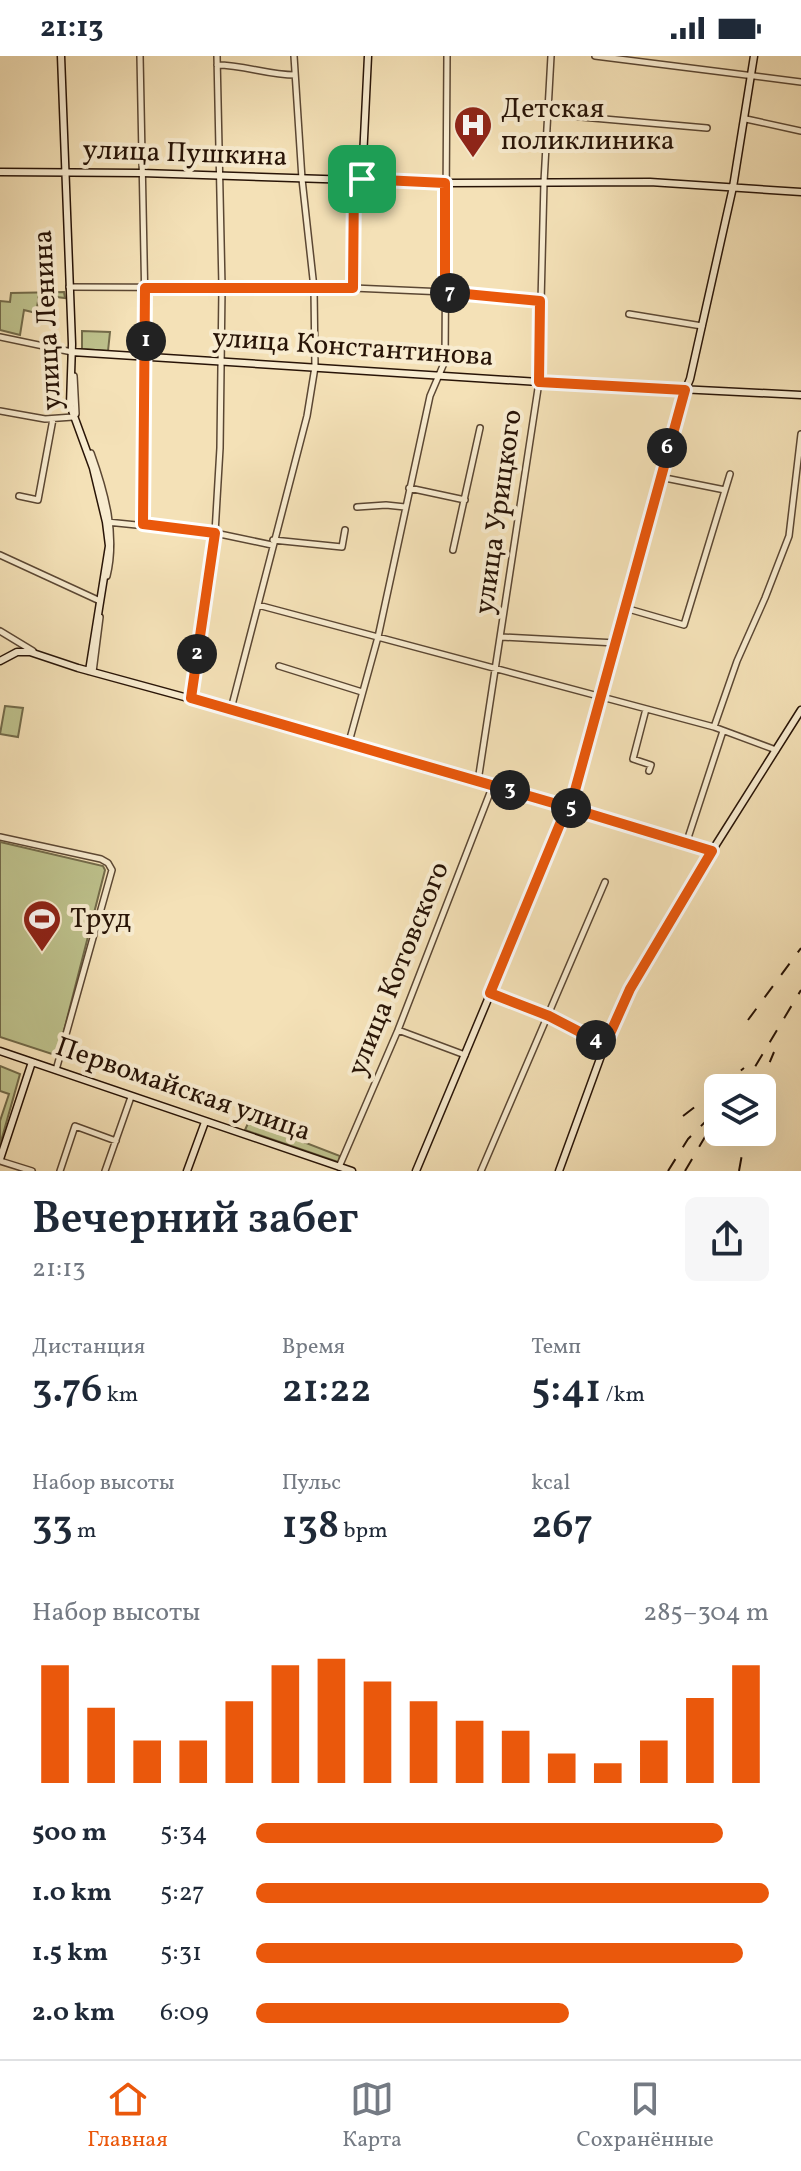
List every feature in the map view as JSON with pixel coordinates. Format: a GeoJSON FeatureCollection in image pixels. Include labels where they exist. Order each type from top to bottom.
{"type":"FeatureCollection","features":[{"type":"Feature","properties":{"kind":"street","name":"улица Ленина"},"geometry":{"type":"LineString","coordinates":[[61,56],[73,352],[70,405],[93,468],[108,522],[109,546],[91,671]]}},
{"type":"Feature","properties":{"kind":"street"},"geometry":{"type":"LineString","coordinates":[[140,56],[146,357],[143,524]]}},
{"type":"Feature","properties":{"kind":"street"},"geometry":{"type":"LineString","coordinates":[[191,698],[215,533],[220,448],[222,287],[217,56]]}},
{"type":"Feature","properties":{"kind":"street"},"geometry":{"type":"LineString","coordinates":[[231,709],[307,416],[315,367],[314,288],[302,179],[294,56]]}},
{"type":"Feature","properties":{"kind":"street"},"geometry":{"type":"LineString","coordinates":[[353,288],[368,56]]}},
{"type":"Feature","properties":{"kind":"street"},"geometry":{"type":"LineString","coordinates":[[349,742],[378,637],[430,396],[445,361],[447,56]]}},
{"type":"Feature","properties":{"kind":"street","name":"улица Урицкого"},"geometry":{"type":"LineString","coordinates":[[478,781],[539,382],[551,56]]}},
{"type":"Feature","properties":{"kind":"street"},"geometry":{"type":"LineString","coordinates":[[595,56],[801,82]]}},
{"type":"Feature","properties":{"kind":"street"},"geometry":{"type":"LineString","coordinates":[[657,65],[658,56]]}},
{"type":"Feature","properties":{"kind":"street"},"geometry":{"type":"LineString","coordinates":[[416,1171],[574,794],[660,477],[690,379],[733,187],[754,56]]}},
{"type":"Feature","properties":{"kind":"street"},"geometry":{"type":"LineString","coordinates":[[217,65],[242,65],[275,75],[295,75]]}},
{"type":"Feature","properties":{"kind":"street"},"geometry":{"type":"LineString","coordinates":[[547,114],[707,128]]}},
{"type":"Feature","properties":{"kind":"street"},"geometry":{"type":"LineString","coordinates":[[746,119],[801,131]]}},
{"type":"Feature","properties":{"kind":"street","name":"улица Пушкина"},"geometry":{"type":"LineString","coordinates":[[0,172],[142,173],[445,183],[650,182],[801,192]]}},
{"type":"Feature","properties":{"kind":"street"},"geometry":{"type":"LineString","coordinates":[[68,287],[353,288],[540,301]]}},
{"type":"Feature","properties":{"kind":"street"},"geometry":{"type":"LineString","coordinates":[[629,314],[702,326]]}},
{"type":"Feature","properties":{"kind":"street","name":"улица Константинова"},"geometry":{"type":"LineString","coordinates":[[0,337],[73,352],[437,376],[801,395]]}},
{"type":"Feature","properties":{"kind":"street"},"geometry":{"type":"LineString","coordinates":[[73,352],[74,406],[97,471],[112,549],[91,671]]}},
{"type":"Feature","properties":{"kind":"street"},"geometry":{"type":"LineString","coordinates":[[0,411],[53,419],[73,417]]}},
{"type":"Feature","properties":{"kind":"street"},"geometry":{"type":"LineString","coordinates":[[19,496],[38,500],[53,419]]}},
{"type":"Feature","properties":{"kind":"street"},"geometry":{"type":"LineString","coordinates":[[453,550],[480,428]]}},
{"type":"Feature","properties":{"kind":"street"},"geometry":{"type":"LineString","coordinates":[[714,727],[737,661],[789,536],[801,434]]}},
{"type":"Feature","properties":{"kind":"street"},"geometry":{"type":"LineString","coordinates":[[625,608],[684,625],[730,474]]}},
{"type":"Feature","properties":{"kind":"street"},"geometry":{"type":"LineString","coordinates":[[660,477],[725,490]]}},
{"type":"Feature","properties":{"kind":"street"},"geometry":{"type":"LineString","coordinates":[[409,488],[465,500]]}},
{"type":"Feature","properties":{"kind":"street"},"geometry":{"type":"LineString","coordinates":[[357,507],[405,507]]}},
{"type":"Feature","properties":{"kind":"street"},"geometry":{"type":"LineString","coordinates":[[108,522],[342,547],[345,530]]}},
{"type":"Feature","properties":{"kind":"street"},"geometry":{"type":"LineString","coordinates":[[0,555],[100,601]]}},
{"type":"Feature","properties":{"kind":"street"},"geometry":{"type":"LineString","coordinates":[[257,605],[714,727],[776,750]]}},
{"type":"Feature","properties":{"kind":"street"},"geometry":{"type":"LineString","coordinates":[[0,631],[37,654]]}},
{"type":"Feature","properties":{"kind":"street"},"geometry":{"type":"LineString","coordinates":[[501,637],[616,643]]}},
{"type":"Feature","properties":{"kind":"street"},"geometry":{"type":"LineString","coordinates":[[0,661],[23,651],[37,654],[349,742],[712,851]]}},
{"type":"Feature","properties":{"kind":"street"},"geometry":{"type":"LineString","coordinates":[[279,666],[363,692]]}},
{"type":"Feature","properties":{"kind":"street"},"geometry":{"type":"LineString","coordinates":[[646,709],[633,759],[651,765],[649,771]]}},
{"type":"Feature","properties":{"kind":"street"},"geometry":{"type":"LineString","coordinates":[[559,1171],[605,1045],[637,976],[801,710]]}},
{"type":"Feature","properties":{"kind":"street"},"geometry":{"type":"LineString","coordinates":[[686,844],[723,731]]}},
{"type":"Feature","properties":{"kind":"street","name":"улица Котовского"},"geometry":{"type":"LineString","coordinates":[[345,1169],[493,785]]}},
{"type":"Feature","properties":{"kind":"street"},"geometry":{"type":"LineString","coordinates":[[0,837],[101,859],[112,870],[56,1070]]}},
{"type":"Feature","properties":{"kind":"street"},"geometry":{"type":"LineString","coordinates":[[481,1171],[605,882]]}},
{"type":"Feature","properties":{"kind":"street"},"geometry":{"type":"LineString","coordinates":[[490,993],[549,1016],[605,1045]]}},
{"type":"Feature","properties":{"kind":"street"},"geometry":{"type":"LineString","coordinates":[[398,1030],[465,1055]]}},
{"type":"Feature","properties":{"kind":"street","name":"Первомайская улица"},"geometry":{"type":"LineString","coordinates":[[0,1051],[345,1169]]}},
{"type":"Feature","properties":{"kind":"street"},"geometry":{"type":"LineString","coordinates":[[32,1062],[0,1160],[32,1171]]}},
{"type":"Feature","properties":{"kind":"street"},"geometry":{"type":"LineString","coordinates":[[105,1171],[131,1097]]}},
{"type":"Feature","properties":{"kind":"street"},"geometry":{"type":"LineString","coordinates":[[187,1171],[205,1122]]}},
{"type":"Feature","properties":{"kind":"street"},"geometry":{"type":"LineString","coordinates":[[60,1171],[75,1126],[116,1141]]}},
{"type":"Feature","properties":{"kind":"green space"},"geometry":{"type":"Polygon","coordinates":[[[64,292],[65,298],[39,295],[36,313],[24,310],[20,335],[0,330],[0,301],[10,302],[11,293],[64,292]]]}},
{"type":"Feature","properties":{"kind":"green space"},"geometry":{"type":"Polygon","coordinates":[[[82,331],[110,332],[108,351],[82,349],[82,331]]]}},
{"type":"Feature","properties":{"kind":"green space"},"geometry":{"type":"Polygon","coordinates":[[[5,706],[23,708],[18,737],[0,734],[5,706]]]}},
{"type":"Feature","properties":{"kind":"green space","name":"Труд"},"geometry":{"type":"Polygon","coordinates":[[[0,842],[103,866],[105,870],[58,1054],[55,1055],[0,1037],[0,842]]]}},
{"type":"Feature","properties":{"kind":"green space"},"geometry":{"type":"Polygon","coordinates":[[[0,1066],[20,1074],[0,1145],[0,1121],[9,1094],[0,1091],[0,1066]]]}},
{"type":"Feature","properties":{"kind":"green space"},"geometry":{"type":"Polygon","coordinates":[[[249,1121],[340,1156],[338,1162],[245,1130],[249,1121]]]}},
{"type":"Feature","properties":{"kind":"railway"},"geometry":{"type":"LineString","coordinates":[[748,1020],[801,948]]}},
{"type":"Feature","properties":{"kind":"railway"},"geometry":{"type":"LineString","coordinates":[[751,1074],[801,990]]}},
{"type":"Feature","properties":{"kind":"railway"},"geometry":{"type":"LineString","coordinates":[[765,1074],[774,1052]]}},
{"type":"Feature","properties":{"kind":"railway"},"geometry":{"type":"LineString","coordinates":[[736,1074],[744,1068]]}},
{"type":"Feature","properties":{"kind":"railway"},"geometry":{"type":"LineString","coordinates":[[683,1116],[704,1100]]}},
{"type":"Feature","properties":{"kind":"railway"},"geometry":{"type":"LineString","coordinates":[[668,1171],[688,1139],[704,1123]]}},
{"type":"Feature","properties":{"kind":"railway"},"geometry":{"type":"LineString","coordinates":[[685,1171],[704,1139]]}},
{"type":"Feature","properties":{"kind":"railway"},"geometry":{"type":"LineString","coordinates":[[739,1171],[743,1146]]}},
{"type":"Feature","properties":{"kind":"place","name":"Детская поликлиника"},"geometry":{"type":"Point","coordinates":[473,159]}},
{"type":"Feature","properties":{"kind":"place","name":"Труд"},"geometry":{"type":"Point","coordinates":[42,953]}},
{"type":"Feature","properties":{"kind":"route"},"geometry":{"type":"LineString","coordinates":[[362,179],[354,179],[353,288],[145,288],[143,524],[215,533],[191,698],[567,807],[490,993],[549,1016],[605,1045],[650,952],[712,851],[567,807],[574,794],[602,697],[685,390],[539,382],[540,301],[445,292],[445,183],[362,179]]}}]}
